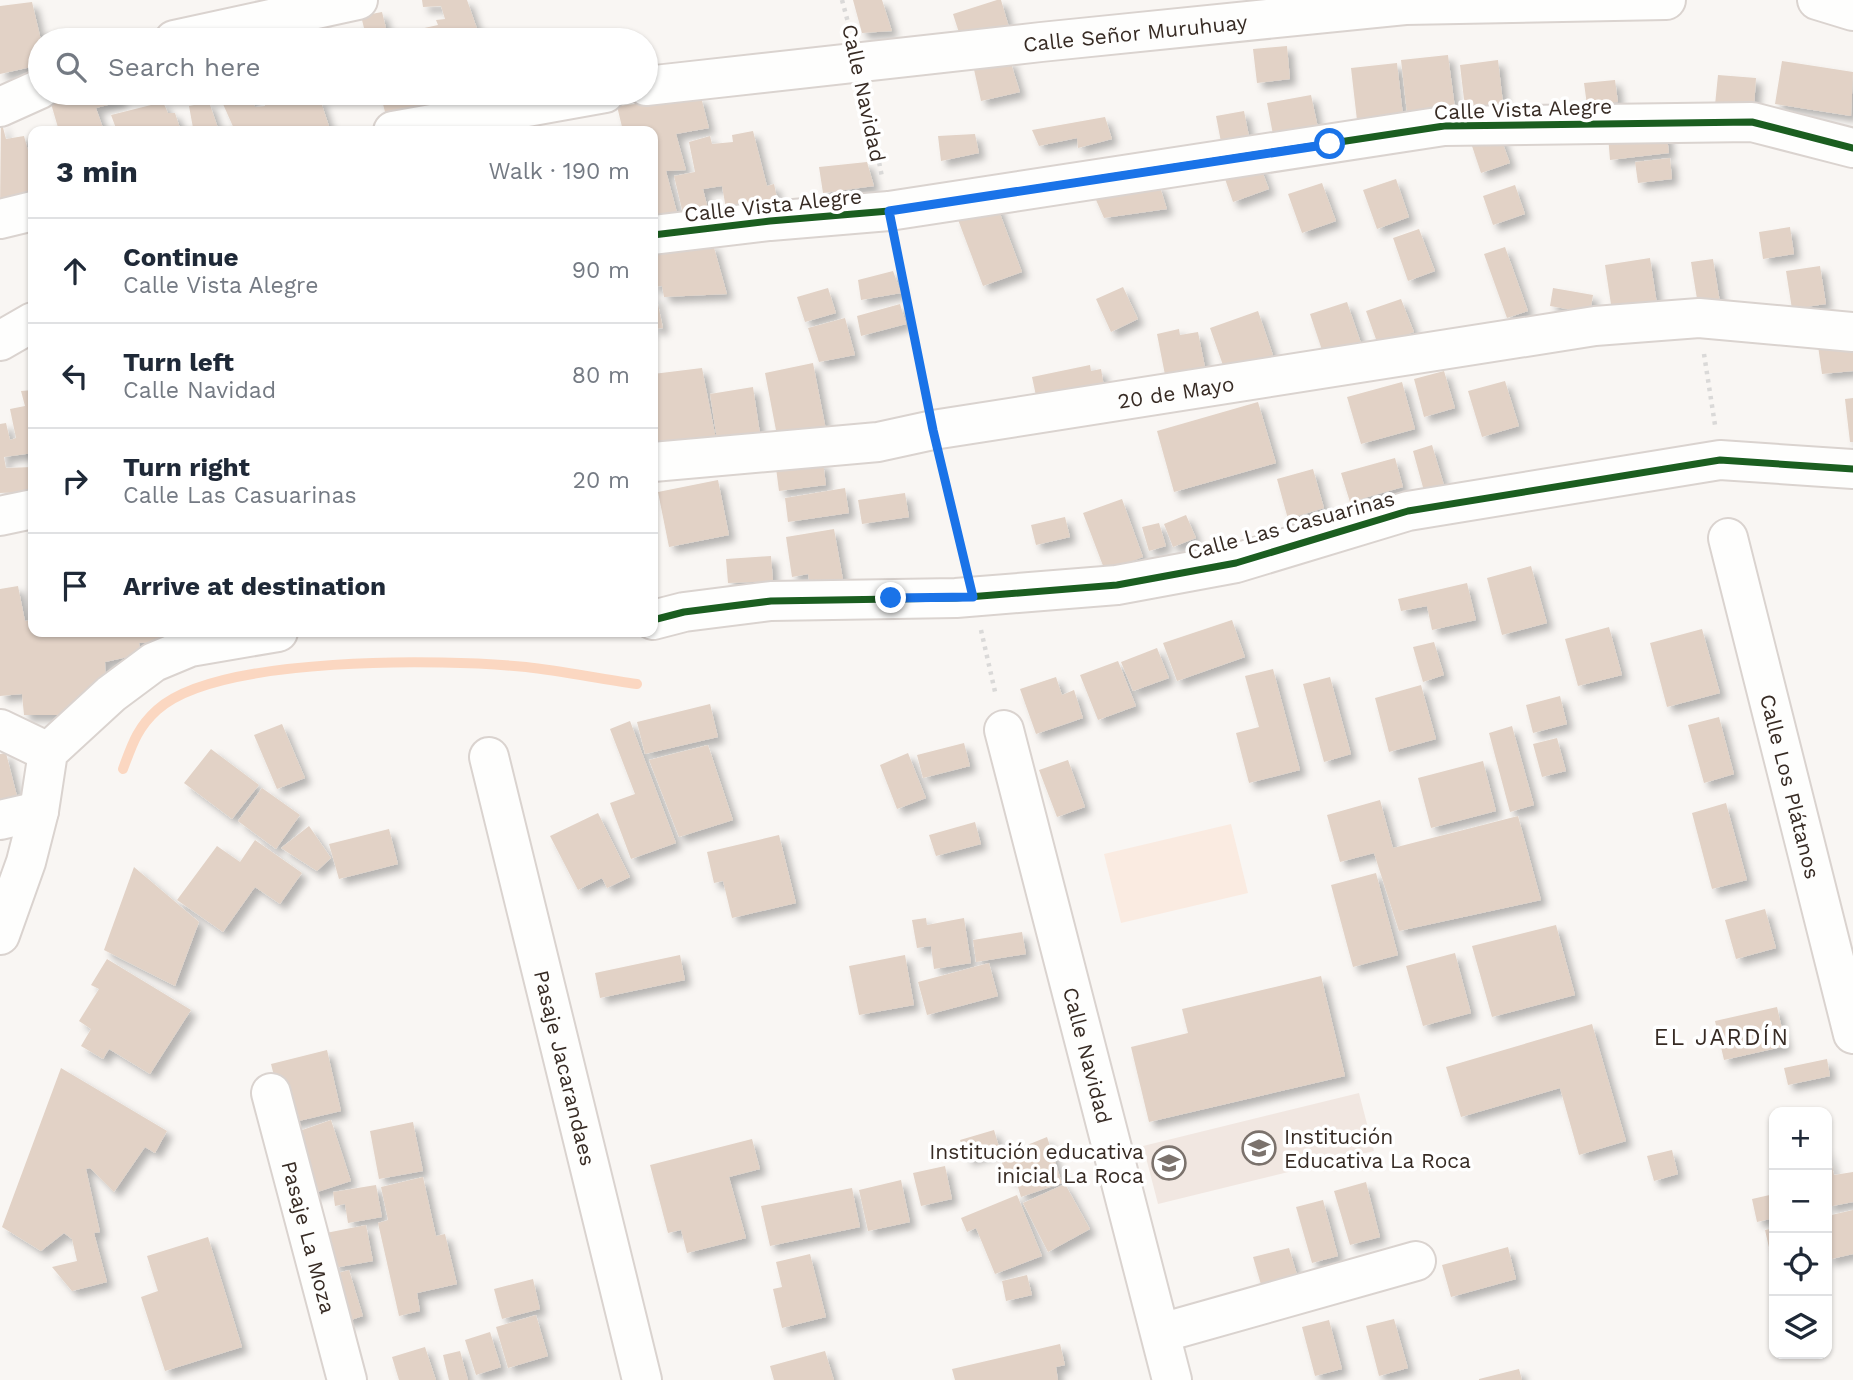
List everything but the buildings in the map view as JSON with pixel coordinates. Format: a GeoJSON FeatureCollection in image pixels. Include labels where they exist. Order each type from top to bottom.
{"type":"FeatureCollection","features":[{"type":"Feature","properties":{"kind":"street"},"geometry":{"type":"LineString","coordinates":[[228,28],[358,0]]}},
{"type":"Feature","properties":{"kind":"street","name":"Calle Señor Muruhuay"},"geometry":{"type":"LineString","coordinates":[[658,85],[1405,5],[1667,0]]}},
{"type":"Feature","properties":{"kind":"street"},"geometry":{"type":"LineString","coordinates":[[1816,0],[1853,10]]}},
{"type":"Feature","properties":{"kind":"street"},"geometry":{"type":"LineString","coordinates":[[0,107],[28,94]]}},
{"type":"Feature","properties":{"kind":"street"},"geometry":{"type":"LineString","coordinates":[[421,126],[538,105]]}},
{"type":"Feature","properties":{"kind":"street","name":"Calle Vista Alegre"},"geometry":{"type":"LineString","coordinates":[[658,234],[889,211],[1444,126],[1752,122],[1853,148]]}},
{"type":"Feature","properties":{"kind":"street"},"geometry":{"type":"LineString","coordinates":[[0,219],[28,212]]}},
{"type":"Feature","properties":{"kind":"street","name":"20 de Mayo"},"geometry":{"type":"LineString","coordinates":[[658,462],[877,442],[933,430],[1595,326],[1699,318],[1853,332]]}},
{"type":"Feature","properties":{"kind":"street"},"geometry":{"type":"LineString","coordinates":[[0,341],[28,325]]}},
{"type":"Feature","properties":{"kind":"street","name":"Calle Las Casuarinas"},"geometry":{"type":"LineString","coordinates":[[658,619],[684,612],[771,601],[976,610],[1236,562],[1408,511],[1720,460],[1853,469]]}},
{"type":"Feature","properties":{"kind":"street"},"geometry":{"type":"LineString","coordinates":[[0,516],[28,510]]}},
{"type":"Feature","properties":{"kind":"street","name":"Calle Los Plátanos"},"geometry":{"type":"LineString","coordinates":[[1728,538],[1853,1034]]}},
{"type":"Feature","properties":{"kind":"street"},"geometry":{"type":"LineString","coordinates":[[0,935],[26,862],[48,752],[154,662],[190,647],[249,637]]}},
{"type":"Feature","properties":{"kind":"street"},"geometry":{"type":"LineString","coordinates":[[0,729],[48,752]]}},
{"type":"Feature","properties":{"kind":"street","name":"Calle Navidad"},"geometry":{"type":"LineString","coordinates":[[1004,730],[1172,1380]]}},
{"type":"Feature","properties":{"kind":"street","name":"Pasaje Jacarandaes"},"geometry":{"type":"LineString","coordinates":[[489,757],[642,1380]]}},
{"type":"Feature","properties":{"kind":"street"},"geometry":{"type":"LineString","coordinates":[[0,820],[38,811]]}},
{"type":"Feature","properties":{"kind":"street","name":"Pasaje La Moza"},"geometry":{"type":"LineString","coordinates":[[271,1093],[347,1380]]}},
{"type":"Feature","properties":{"kind":"street"},"geometry":{"type":"LineString","coordinates":[[1161,1333],[1416,1261]]}},
{"type":"Feature","properties":{"kind":"path"},"geometry":{"type":"LineString","coordinates":[[1699,318],[1720,460]]}},
{"type":"Feature","properties":{"kind":"shaded area"},"geometry":{"type":"Polygon","coordinates":[[[1231,824],[1248,893],[1121,923],[1104,854],[1231,824]]]}},
{"type":"Feature","properties":{"kind":"shaded area","name":"Institución Educativa La Roca"},"geometry":{"type":"Polygon","coordinates":[[[1359,1093],[1374,1151],[1158,1204],[1143,1146],[1359,1093]]]}},
{"type":"Feature","properties":{"kind":"waterway"},"geometry":{"type":"LineString","coordinates":[[123,769],[140,730],[157,710],[187,692],[228,679],[278,670],[389,663],[489,664],[637,684]]}},
{"type":"Feature","properties":{"kind":"cycle path"},"geometry":{"type":"LineString","coordinates":[[658,234],[889,211],[1444,126],[1752,122],[1853,148]]}},
{"type":"Feature","properties":{"kind":"cycle path"},"geometry":{"type":"LineString","coordinates":[[658,619],[684,612],[771,601],[956,598],[1117,585],[1236,563],[1408,511],[1720,460],[1853,469]]}},
{"type":"Feature","properties":{"kind":"place","name":"Institución Educativa La Roca"},"geometry":{"type":"Point","coordinates":[1259,1148]}},
{"type":"Feature","properties":{"kind":"place","name":"Institución educativa inicial La Roca"},"geometry":{"type":"Point","coordinates":[1169,1163]}},
{"type":"Feature","properties":{"kind":"district","name":"EL JARDÍN"},"geometry":{"type":"Point","coordinates":[1722,1037]}},
{"type":"Feature","properties":{"kind":"route"},"geometry":{"type":"LineString","coordinates":[[891,598],[973,597],[933,430],[889,211],[1330,144]]}}]}
